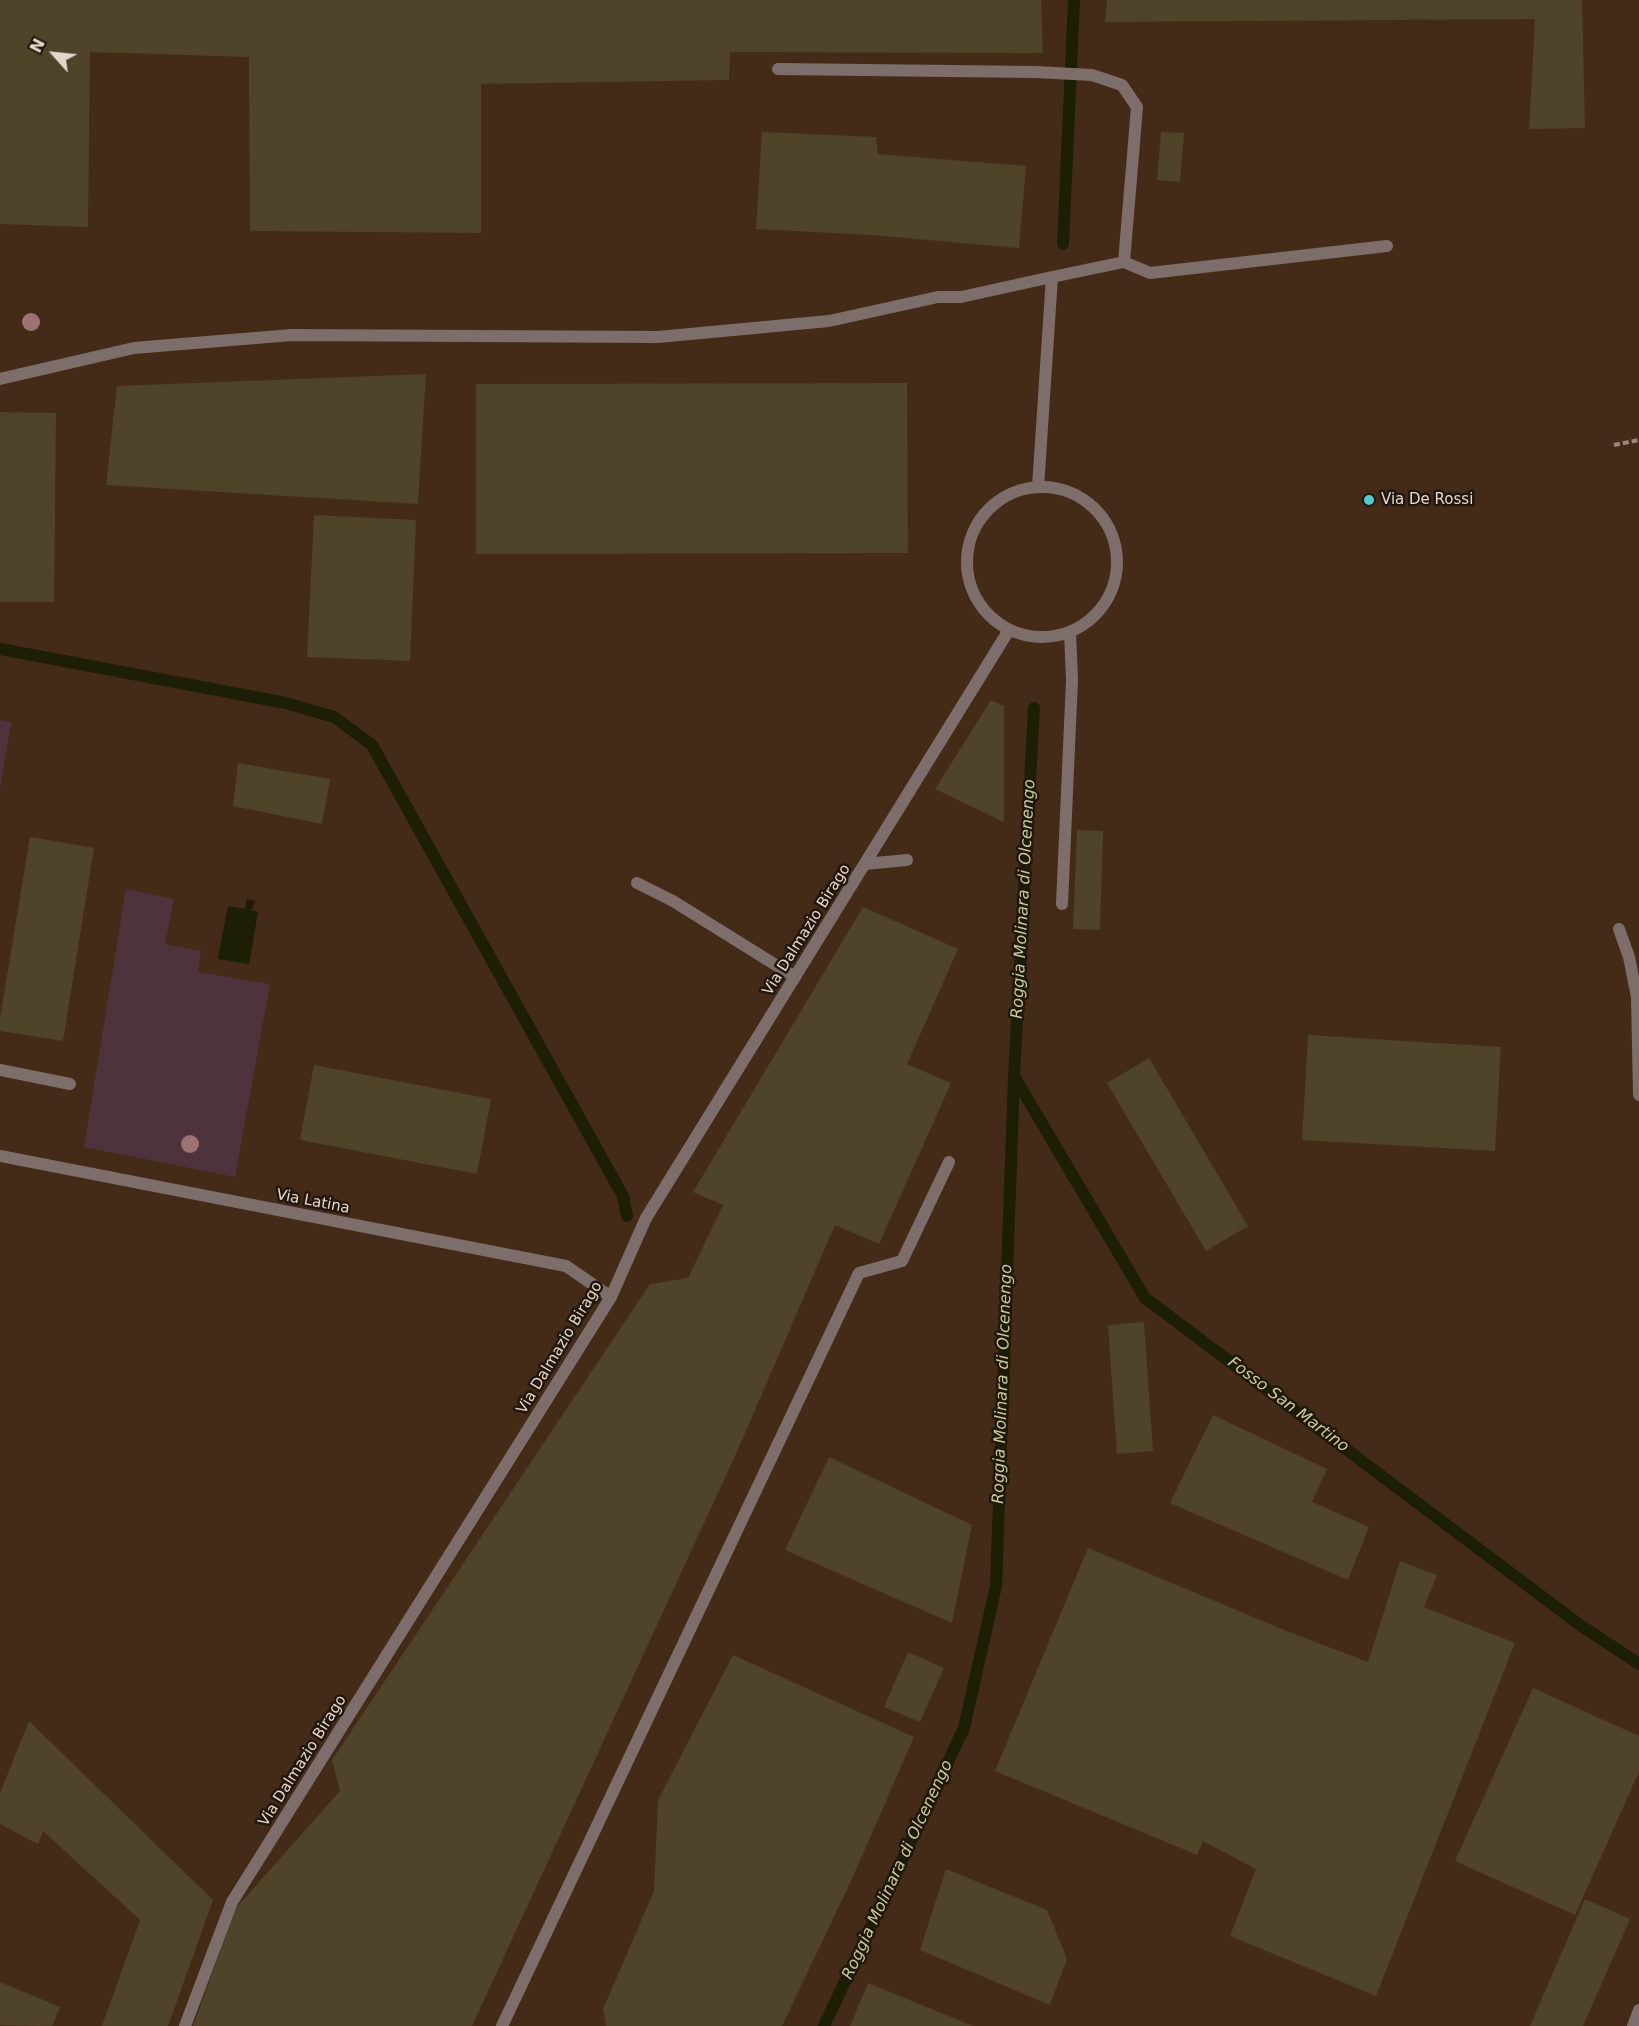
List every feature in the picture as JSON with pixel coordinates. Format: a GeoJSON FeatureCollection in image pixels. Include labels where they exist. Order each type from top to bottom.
{"type":"FeatureCollection","features":[{"type":"Feature","properties":{"kind":"street"},"geometry":{"type":"LineString","coordinates":[[778,69],[1036,72],[1092,75],[1122,85],[1137,107],[1124,262]]}},
{"type":"Feature","properties":{"kind":"street"},"geometry":{"type":"LineString","coordinates":[[0,380],[134,348],[292,335],[658,337],[829,321],[938,297],[961,297],[1124,262],[1150,273],[1387,246]]}},
{"type":"Feature","properties":{"kind":"street"},"geometry":{"type":"LineString","coordinates":[[1038,488],[1052,277]]}},
{"type":"Feature","properties":{"kind":"street"},"geometry":{"type":"LineString","coordinates":[[1038,488],[1059,489],[1079,497],[1096,511],[1109,529],[1116,549],[1116,571],[1111,590],[1102,608],[1088,622],[1070,632],[1051,637],[1030,637],[1010,630],[993,619],[980,605],[971,587],[967,568],[968,548],[975,529],[986,513],[1000,500],[1018,491],[1038,488]]}},
{"type":"Feature","properties":{"kind":"street","name":"Via Dalmazio Birago"},"geometry":{"type":"LineString","coordinates":[[184,2026],[232,1902],[611,1297],[646,1218],[1010,630]]}},
{"type":"Feature","properties":{"kind":"street"},"geometry":{"type":"LineString","coordinates":[[1062,904],[1072,680],[1070,632]]}},
{"type":"Feature","properties":{"kind":"street"},"geometry":{"type":"LineString","coordinates":[[865,864],[907,860]]}},
{"type":"Feature","properties":{"kind":"street"},"geometry":{"type":"LineString","coordinates":[[637,883],[673,901],[795,977]]}},
{"type":"Feature","properties":{"kind":"street"},"geometry":{"type":"LineString","coordinates":[[1619,929],[1629,957],[1637,997],[1639,1095]]}},
{"type":"Feature","properties":{"kind":"street"},"geometry":{"type":"LineString","coordinates":[[0,1070],[70,1084]]}},
{"type":"Feature","properties":{"kind":"street","name":"Via Latina"},"geometry":{"type":"LineString","coordinates":[[0,1156],[566,1266],[611,1297]]}},
{"type":"Feature","properties":{"kind":"street"},"geometry":{"type":"LineString","coordinates":[[502,2026],[860,1273],[902,1261],[949,1162]]}},
{"type":"Feature","properties":{"kind":"street"},"geometry":{"type":"LineString","coordinates":[[1633,2026],[1639,2010]]}},
{"type":"Feature","properties":{"kind":"path"},"geometry":{"type":"LineString","coordinates":[[1614,445],[1639,440]]}},
{"type":"Feature","properties":{"kind":"shaded area"},"geometry":{"type":"Polygon","coordinates":[[[0,720],[11,722],[0,789],[0,720]]]}},
{"type":"Feature","properties":{"kind":"shaded area"},"geometry":{"type":"Polygon","coordinates":[[[126,889],[174,899],[165,944],[201,951],[198,972],[270,984],[235,1177],[84,1147],[126,889]]]}},
{"type":"Feature","properties":{"kind":"shaded area"},"geometry":{"type":"Polygon","coordinates":[[[247,899],[256,901],[251,910],[258,912],[249,964],[218,959],[228,906],[245,909],[247,899]]]}},
{"type":"Feature","properties":{"kind":"building"},"geometry":{"type":"Polygon","coordinates":[[[0,0],[1041,0],[1043,53],[730,52],[729,80],[481,84],[481,233],[250,231],[249,57],[90,52],[88,227],[0,224],[0,0]]]}},
{"type":"Feature","properties":{"kind":"building"},"geometry":{"type":"Polygon","coordinates":[[[1107,0],[1582,0],[1585,128],[1529,129],[1535,19],[1105,22],[1107,0]]]}},
{"type":"Feature","properties":{"kind":"building"},"geometry":{"type":"Polygon","coordinates":[[[762,132],[876,137],[878,154],[1026,166],[1019,248],[871,235],[756,229],[762,132]]]}},
{"type":"Feature","properties":{"kind":"building"},"geometry":{"type":"Polygon","coordinates":[[[1161,132],[1184,133],[1180,182],[1157,180],[1161,132]]]}},
{"type":"Feature","properties":{"kind":"building"},"geometry":{"type":"Polygon","coordinates":[[[426,374],[418,504],[106,485],[117,386],[426,374]]]}},
{"type":"Feature","properties":{"kind":"building"},"geometry":{"type":"Polygon","coordinates":[[[907,383],[908,553],[476,554],[476,384],[907,383]]]}},
{"type":"Feature","properties":{"kind":"building"},"geometry":{"type":"Polygon","coordinates":[[[0,412],[56,413],[54,602],[0,602],[0,412]]]}},
{"type":"Feature","properties":{"kind":"building"},"geometry":{"type":"Polygon","coordinates":[[[314,515],[416,520],[410,661],[307,657],[314,515]]]}},
{"type":"Feature","properties":{"kind":"building"},"geometry":{"type":"Polygon","coordinates":[[[991,700],[1004,706],[1004,822],[935,789],[991,700]]]}},
{"type":"Feature","properties":{"kind":"building"},"geometry":{"type":"Polygon","coordinates":[[[238,763],[330,779],[322,824],[233,806],[238,763]]]}},
{"type":"Feature","properties":{"kind":"building"},"geometry":{"type":"Polygon","coordinates":[[[1077,830],[1103,831],[1100,930],[1073,929],[1077,830]]]}},
{"type":"Feature","properties":{"kind":"building"},"geometry":{"type":"Polygon","coordinates":[[[30,837],[94,848],[63,1041],[0,1031],[0,1018],[30,837]]]}},
{"type":"Feature","properties":{"kind":"building"},"geometry":{"type":"Polygon","coordinates":[[[863,907],[958,949],[907,1064],[951,1083],[879,1244],[835,1225],[735,1456],[472,2026],[193,2026],[236,1908],[340,1791],[332,1760],[650,1284],[688,1278],[723,1205],[693,1192],[863,907]]]}},
{"type":"Feature","properties":{"kind":"building"},"geometry":{"type":"Polygon","coordinates":[[[1308,1035],[1501,1047],[1495,1151],[1302,1140],[1308,1035]]]}},
{"type":"Feature","properties":{"kind":"building"},"geometry":{"type":"Polygon","coordinates":[[[1149,1058],[1248,1226],[1206,1251],[1107,1083],[1149,1058]]]}},
{"type":"Feature","properties":{"kind":"building"},"geometry":{"type":"Polygon","coordinates":[[[314,1065],[491,1099],[477,1174],[300,1140],[314,1065]]]}},
{"type":"Feature","properties":{"kind":"building"},"geometry":{"type":"Polygon","coordinates":[[[1144,1322],[1153,1451],[1117,1454],[1108,1325],[1144,1322]]]}},
{"type":"Feature","properties":{"kind":"building"},"geometry":{"type":"Polygon","coordinates":[[[1213,1415],[1327,1469],[1312,1502],[1369,1527],[1348,1580],[1170,1503],[1213,1415]]]}},
{"type":"Feature","properties":{"kind":"building"},"geometry":{"type":"Polygon","coordinates":[[[829,1457],[972,1525],[952,1623],[785,1550],[829,1457]]]}},
{"type":"Feature","properties":{"kind":"building"},"geometry":{"type":"Polygon","coordinates":[[[1088,1548],[1289,1632],[1368,1662],[1400,1561],[1437,1575],[1424,1607],[1515,1643],[1376,1996],[1230,1936],[1256,1869],[1203,1841],[1197,1855],[995,1771],[1088,1548]]]}},
{"type":"Feature","properties":{"kind":"building"},"geometry":{"type":"Polygon","coordinates":[[[908,1652],[944,1668],[920,1722],[884,1707],[908,1652]]]}},
{"type":"Feature","properties":{"kind":"building"},"geometry":{"type":"Polygon","coordinates":[[[733,1655],[914,1737],[851,1881],[782,2026],[606,2026],[603,2009],[654,1891],[658,1800],[733,1655]]]}},
{"type":"Feature","properties":{"kind":"building"},"geometry":{"type":"Polygon","coordinates":[[[1533,1688],[1639,1736],[1639,1772],[1575,1915],[1455,1861],[1533,1688]]]}},
{"type":"Feature","properties":{"kind":"building"},"geometry":{"type":"Polygon","coordinates":[[[29,1721],[213,1900],[168,2026],[102,2026],[140,1920],[43,1831],[38,1844],[0,1824],[0,1793],[29,1721]]]}},
{"type":"Feature","properties":{"kind":"building"},"geometry":{"type":"Polygon","coordinates":[[[946,1869],[1047,1910],[1067,1959],[1050,2005],[920,1950],[946,1869]]]}},
{"type":"Feature","properties":{"kind":"building"},"geometry":{"type":"Polygon","coordinates":[[[1585,1899],[1630,1919],[1583,2026],[1530,2026],[1585,1899]]]}},
{"type":"Feature","properties":{"kind":"building"},"geometry":{"type":"Polygon","coordinates":[[[0,1982],[60,2007],[52,2026],[0,2025],[0,1982]]]}},
{"type":"Feature","properties":{"kind":"building"},"geometry":{"type":"Polygon","coordinates":[[[868,1983],[973,2026],[850,2026],[868,1983]]]}},
{"type":"Feature","properties":{"kind":"waterway","name":"Roggia Molinara di Olcenengo"},"geometry":{"type":"LineString","coordinates":[[1063,244],[1074,0]]}},
{"type":"Feature","properties":{"kind":"waterway"},"geometry":{"type":"LineString","coordinates":[[0,649],[286,703],[334,717],[372,745],[623,1196],[627,1216]]}},
{"type":"Feature","properties":{"kind":"waterway","name":"Roggia Molinara di Olcenengo"},"geometry":{"type":"LineString","coordinates":[[824,2026],[964,1728],[996,1586],[1014,1076],[1034,708]]}},
{"type":"Feature","properties":{"kind":"waterway","name":"Fosso San Martino"},"geometry":{"type":"LineString","coordinates":[[1014,1076],[1145,1298],[1580,1625],[1639,1664]]}},
{"type":"Feature","properties":{"kind":"place","name":"Via De Rossi"},"geometry":{"type":"Point","coordinates":[1369,500]}}]}
